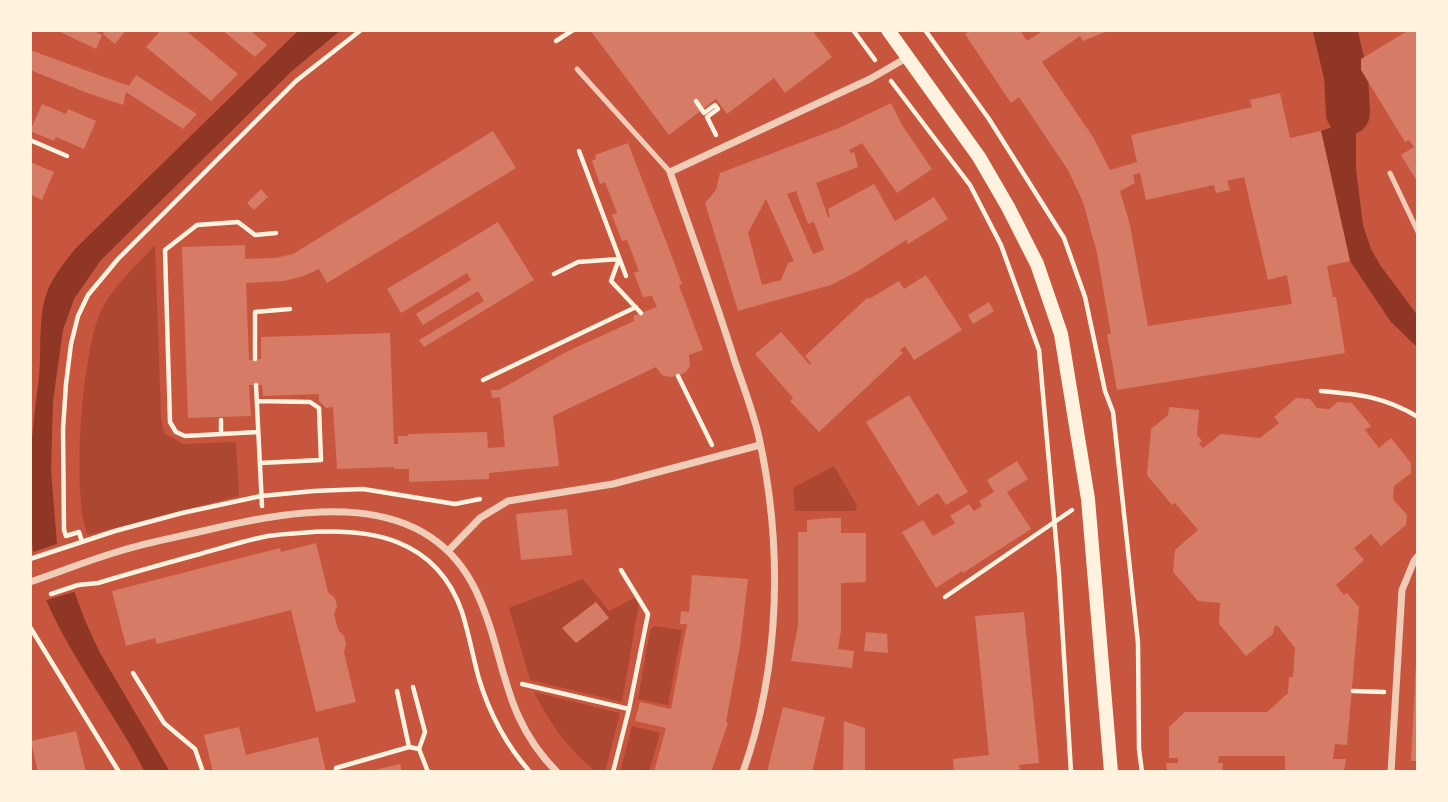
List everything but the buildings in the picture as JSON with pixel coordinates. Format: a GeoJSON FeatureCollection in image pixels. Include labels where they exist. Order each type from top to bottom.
{"type":"FeatureCollection","features":[{"type":"Feature","properties":{"kind":"main road"},"geometry":{"type":"LineString","coordinates":[[888,30],[978,157],[1008,207],[1037,264],[1061,334],[1088,499],[1111,772]]}},
{"type":"Feature","properties":{"kind":"street"},"geometry":{"type":"LineString","coordinates":[[743,772],[767,681],[773,624],[774,554],[760,445],[728,341],[670,172],[909,57]]}},
{"type":"Feature","properties":{"kind":"street"},"geometry":{"type":"LineString","coordinates":[[449,550],[480,518],[508,501],[613,484],[760,445]]}},
{"type":"Feature","properties":{"kind":"street"},"geometry":{"type":"LineString","coordinates":[[30,583],[121,550],[264,516],[330,511],[360,512],[407,524],[449,550],[464,569],[477,593],[517,716],[531,741],[557,772]]}},
{"type":"Feature","properties":{"kind":"street"},"geometry":{"type":"LineString","coordinates":[[1391,772],[1402,590],[1418,556]]}},
{"type":"Feature","properties":{"kind":"lane"},"geometry":{"type":"LineString","coordinates":[[577,69],[670,172]]}},
{"type":"Feature","properties":{"kind":"lane"},"geometry":{"type":"LineString","coordinates":[[1390,173],[1418,232]]}},
{"type":"Feature","properties":{"kind":"path"},"geometry":{"type":"LineString","coordinates":[[82,542],[79,532],[66,536],[64,530],[63,429],[71,345],[78,316],[88,295],[118,259],[296,81],[361,30]]}},
{"type":"Feature","properties":{"kind":"path"},"geometry":{"type":"LineString","coordinates":[[556,41],[573,30]]}},
{"type":"Feature","properties":{"kind":"path"},"geometry":{"type":"LineString","coordinates":[[855,31],[970,185],[1002,245],[1039,350],[1055,522],[1071,772]]}},
{"type":"Feature","properties":{"kind":"path"},"geometry":{"type":"LineString","coordinates":[[696,102],[704,113],[715,105],[718,109],[707,117]]}},
{"type":"Feature","properties":{"kind":"path"},"geometry":{"type":"LineString","coordinates":[[30,140],[67,156]]}},
{"type":"Feature","properties":{"kind":"path"},"geometry":{"type":"LineString","coordinates":[[579,151],[626,276]]}},
{"type":"Feature","properties":{"kind":"path"},"geometry":{"type":"LineString","coordinates":[[258,432],[185,436],[176,432],[170,422],[165,250],[197,225],[238,222],[255,235],[276,233]]}},
{"type":"Feature","properties":{"kind":"path"},"geometry":{"type":"LineString","coordinates":[[554,274],[578,262],[619,258]]}},
{"type":"Feature","properties":{"kind":"path"},"geometry":{"type":"LineString","coordinates":[[619,258],[611,281],[641,313]]}},
{"type":"Feature","properties":{"kind":"path"},"geometry":{"type":"LineString","coordinates":[[483,380],[636,307]]}},
{"type":"Feature","properties":{"kind":"path"},"geometry":{"type":"LineString","coordinates":[[255,359],[255,312],[290,309]]}},
{"type":"Feature","properties":{"kind":"path"},"geometry":{"type":"LineString","coordinates":[[678,376],[712,445]]}},
{"type":"Feature","properties":{"kind":"path"},"geometry":{"type":"LineString","coordinates":[[256,385],[261,496]]}},
{"type":"Feature","properties":{"kind":"path"},"geometry":{"type":"LineString","coordinates":[[1321,391],[1364,394],[1395,403],[1418,417]]}},
{"type":"Feature","properties":{"kind":"path"},"geometry":{"type":"LineString","coordinates":[[257,401],[310,402],[319,408],[321,460],[260,463]]}},
{"type":"Feature","properties":{"kind":"path"},"geometry":{"type":"LineString","coordinates":[[220,434],[221,420]]}},
{"type":"Feature","properties":{"kind":"path"},"geometry":{"type":"LineString","coordinates":[[699,449],[723,441]]}},
{"type":"Feature","properties":{"kind":"path"},"geometry":{"type":"LineString","coordinates":[[30,559],[182,513],[261,496],[363,489],[455,504],[481,498]]}},
{"type":"Feature","properties":{"kind":"path"},"geometry":{"type":"LineString","coordinates":[[945,597],[1088,499]]}},
{"type":"Feature","properties":{"kind":"path"},"geometry":{"type":"LineString","coordinates":[[42,596],[265,536],[327,531],[390,538],[412,549],[435,567],[453,591],[462,612],[480,682],[516,757],[530,772]]}},
{"type":"Feature","properties":{"kind":"path"},"geometry":{"type":"LineString","coordinates":[[613,772],[648,614],[621,570]]}},
{"type":"Feature","properties":{"kind":"path"},"geometry":{"type":"LineString","coordinates":[[30,627],[119,772]]}},
{"type":"Feature","properties":{"kind":"path"},"geometry":{"type":"LineString","coordinates":[[133,673],[164,723],[195,750],[203,772]]}},
{"type":"Feature","properties":{"kind":"path"},"geometry":{"type":"LineString","coordinates":[[504,680],[629,709]]}},
{"type":"Feature","properties":{"kind":"path"},"geometry":{"type":"LineString","coordinates":[[413,687],[425,732],[419,749],[428,772]]}},
{"type":"Feature","properties":{"kind":"path"},"geometry":{"type":"LineString","coordinates":[[397,691],[409,747]]}},
{"type":"Feature","properties":{"kind":"path"},"geometry":{"type":"LineString","coordinates":[[1353,691],[1396,693]]}},
{"type":"Feature","properties":{"kind":"path"},"geometry":{"type":"LineString","coordinates":[[336,772],[336,768],[409,747],[419,749]]}},
{"type":"Feature","properties":{"kind":"shaded area"},"geometry":{"type":"Polygon","coordinates":[[[299,30],[341,30],[292,71],[101,260],[74,299],[63,330],[53,401],[51,470],[57,544],[99,651],[170,772],[145,772],[73,652],[47,603],[35,571],[29,486],[45,297],[61,267],[76,248],[299,30]]]}},
{"type":"Feature","properties":{"kind":"shaded area"},"geometry":{"type":"Polygon","coordinates":[[[1313,30],[1328,30],[1335,52],[1324,58],[1313,30]]]}},
{"type":"Feature","properties":{"kind":"shaded area"},"geometry":{"type":"Polygon","coordinates":[[[1349,54],[1356,97],[1356,169],[1363,225],[1380,265],[1418,316],[1418,348],[1391,322],[1350,261],[1321,131],[1330,128],[1340,118],[1335,56],[1349,54]]]}},
{"type":"Feature","properties":{"kind":"shaded area"},"geometry":{"type":"Polygon","coordinates":[[[155,245],[161,416],[164,433],[183,444],[236,442],[239,496],[88,535],[80,489],[80,457],[84,389],[94,330],[112,293],[155,245]]]}},
{"type":"Feature","properties":{"kind":"shaded area"},"geometry":{"type":"Polygon","coordinates":[[[834,466],[857,506],[855,511],[795,511],[793,488],[834,466]]]}},
{"type":"Feature","properties":{"kind":"shaded area"},"geometry":{"type":"Polygon","coordinates":[[[583,579],[609,611],[634,598],[639,603],[622,702],[530,680],[509,608],[583,579]]]}},
{"type":"Feature","properties":{"kind":"shaded area"},"geometry":{"type":"Polygon","coordinates":[[[654,626],[682,630],[668,705],[638,699],[650,630],[654,626]]]}},
{"type":"Feature","properties":{"kind":"shaded area"},"geometry":{"type":"Polygon","coordinates":[[[534,692],[620,713],[605,772],[596,772],[568,744],[547,716],[534,692]]]}},
{"type":"Feature","properties":{"kind":"shaded area"},"geometry":{"type":"Polygon","coordinates":[[[632,726],[660,733],[649,772],[620,772],[632,726]]]}},
{"type":"Feature","properties":{"kind":"pier"},"geometry":{"type":"Polygon","coordinates":[[[60,543],[77,591],[43,601],[32,576],[30,553],[60,543]]]}},
{"type":"Feature","properties":{"kind":"waterway"},"geometry":{"type":"LineString","coordinates":[[1335,30],[1346,76],[1348,113]]}}]}
